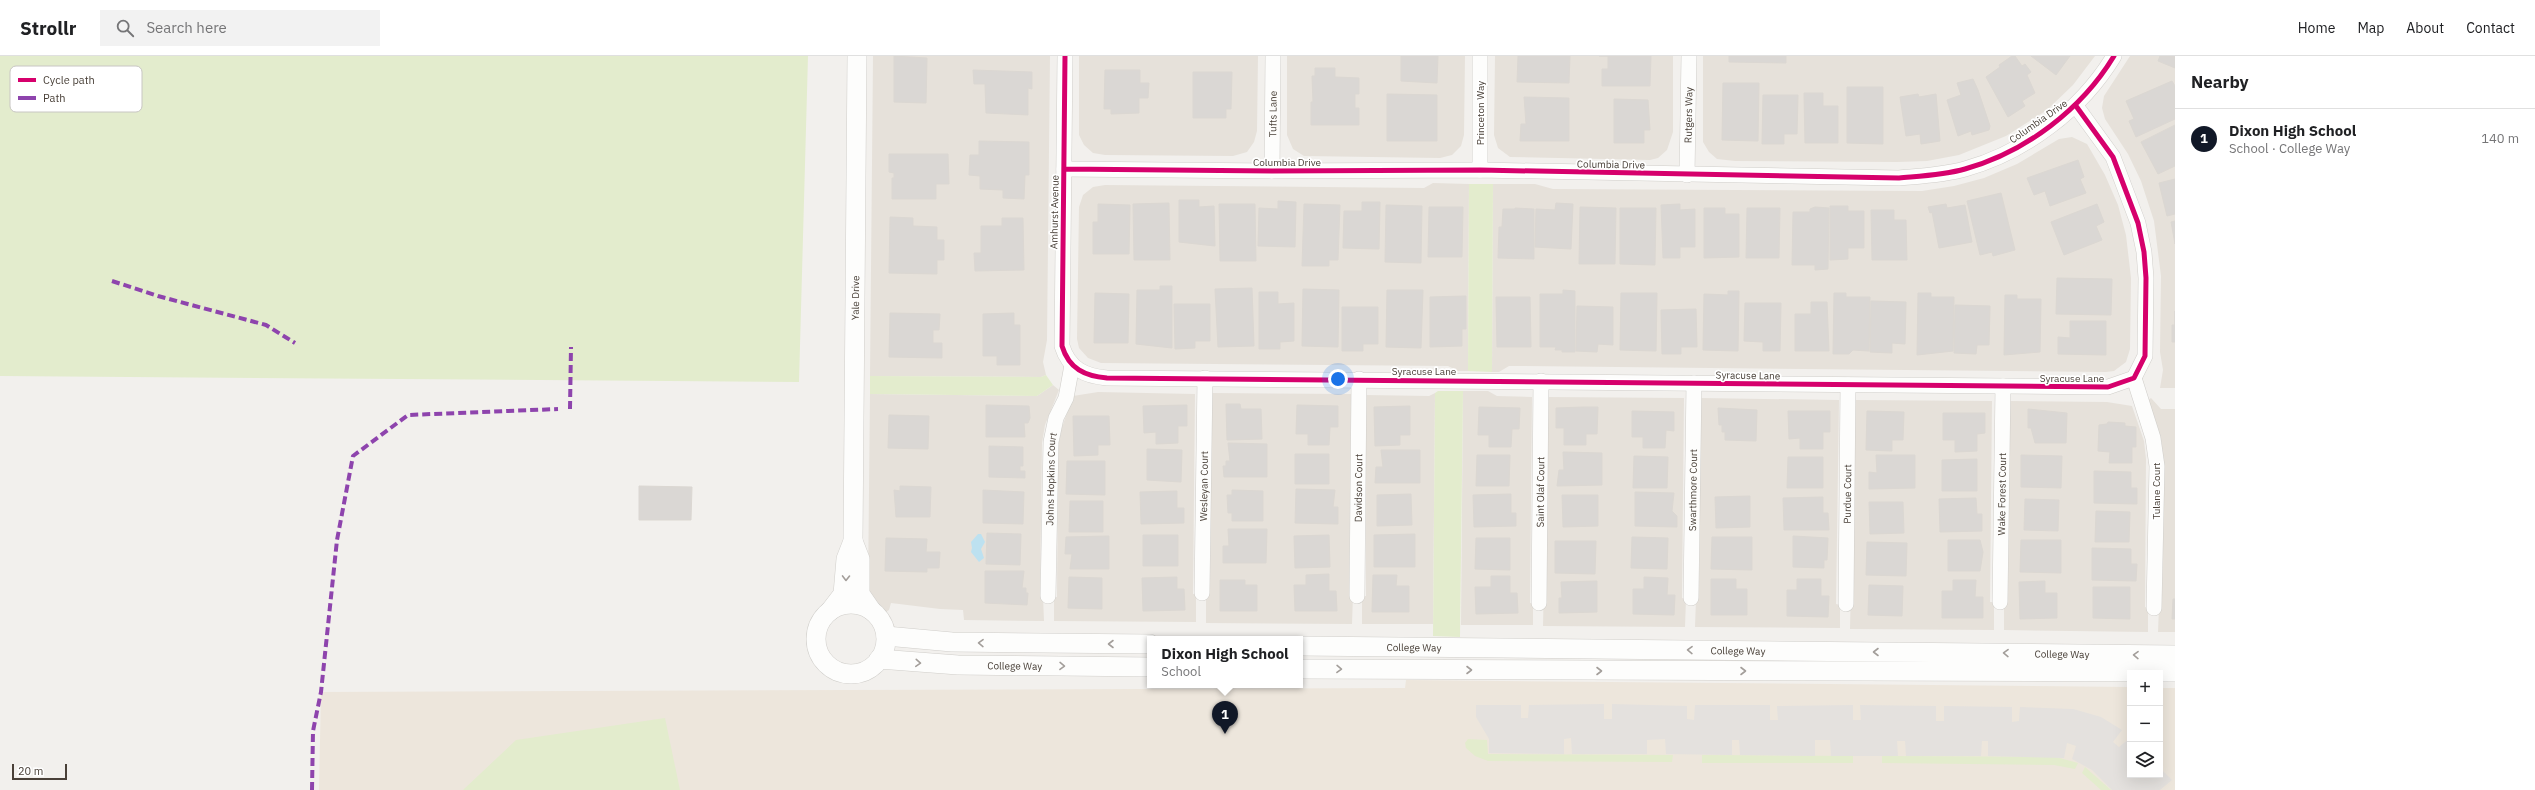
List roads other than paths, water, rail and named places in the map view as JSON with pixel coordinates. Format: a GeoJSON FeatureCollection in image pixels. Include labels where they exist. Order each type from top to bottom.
{"type":"FeatureCollection","features":[{"type":"Feature","properties":{"kind":"street","name":"Yale Drive"},"geometry":{"type":"LineString","coordinates":[[830,611],[843,594],[846,559],[853,541],[857,56]]}},
{"type":"Feature","properties":{"kind":"street","name":"Amhurst Avenue"},"geometry":{"type":"LineString","coordinates":[[1065,56],[1061,334],[1064,354],[1072,366]]}},
{"type":"Feature","properties":{"kind":"street","name":"Tufts Lane"},"geometry":{"type":"LineString","coordinates":[[1272,171],[1273,56]]}},
{"type":"Feature","properties":{"kind":"street","name":"Princeton Way"},"geometry":{"type":"LineString","coordinates":[[1480,56],[1480,170]]}},
{"type":"Feature","properties":{"kind":"street","name":"Rutgers Way"},"geometry":{"type":"LineString","coordinates":[[1687,175],[1689,56]]}},
{"type":"Feature","properties":{"kind":"street","name":"Columbia Drive"},"geometry":{"type":"LineString","coordinates":[[1064,169],[1272,171],[1480,170],[1899,178],[1951,172],[1994,159],[2016,148],[2076,106],[2114,56]]}},
{"type":"Feature","properties":{"kind":"street"},"geometry":{"type":"LineString","coordinates":[[2076,106],[2113,157],[2138,223],[2144,252],[2146,278],[2145,356],[2134,378]]}},
{"type":"Feature","properties":{"kind":"street","name":"Syracuse Lane"},"geometry":{"type":"LineString","coordinates":[[1072,366],[1091,376],[1107,378],[2108,387],[2134,378]]}},
{"type":"Feature","properties":{"kind":"street","name":"Johns Hopkins Court"},"geometry":{"type":"LineString","coordinates":[[1048,596],[1051,442],[1056,418],[1066,398],[1072,366]]}},
{"type":"Feature","properties":{"kind":"street","name":"Wesleyan Court"},"geometry":{"type":"LineString","coordinates":[[1202,593],[1205,378]]}},
{"type":"Feature","properties":{"kind":"street","name":"Tulane Court"},"geometry":{"type":"LineString","coordinates":[[2134,378],[2153,438],[2157,466],[2154,608]]}},
{"type":"Feature","properties":{"kind":"street","name":"Davidson Court"},"geometry":{"type":"LineString","coordinates":[[1357,596],[1359,380]]}},
{"type":"Feature","properties":{"kind":"street","name":"Saint Olaf Court"},"geometry":{"type":"LineString","coordinates":[[1539,603],[1541,381]]}},
{"type":"Feature","properties":{"kind":"street","name":"Swarthmore Court"},"geometry":{"type":"LineString","coordinates":[[1691,598],[1694,383]]}},
{"type":"Feature","properties":{"kind":"street","name":"Purdue Court"},"geometry":{"type":"LineString","coordinates":[[1846,604],[1848,385]]}},
{"type":"Feature","properties":{"kind":"street","name":"Wake Forest Court"},"geometry":{"type":"LineString","coordinates":[[2000,602],[2003,386]]}},
{"type":"Feature","properties":{"kind":"street","name":"Yale Drive"},"geometry":{"type":"LineString","coordinates":[[853,541],[860,559],[860,594],[871,610]]}},
{"type":"Feature","properties":{"kind":"street"},"geometry":{"type":"LineString","coordinates":[[851,604],[871,610],[884,626],[886,636],[886,644],[879,659],[865,670],[848,674],[836,671],[826,664],[819,654],[816,637],[821,619],[840,605],[851,604]]}},
{"type":"Feature","properties":{"kind":"street"},"geometry":{"type":"LineString","coordinates":[[886,636],[952,642],[1147,644]]}},
{"type":"Feature","properties":{"kind":"street","name":"College Way"},"geometry":{"type":"LineString","coordinates":[[1303,646],[2175,655]]}},
{"type":"Feature","properties":{"kind":"street","name":"College Way"},"geometry":{"type":"LineString","coordinates":[[879,659],[958,666],[1147,667]]}},
{"type":"Feature","properties":{"kind":"street","name":"College Way"},"geometry":{"type":"LineString","coordinates":[[1303,669],[2175,672]]}},
{"type":"Feature","properties":{"kind":"water"},"geometry":{"type":"Polygon","coordinates":[[[978,534],[981,534],[985,542],[981,549],[984,558],[979,562],[971,552],[971,542],[978,534]]]}},
{"type":"Feature","properties":{"kind":"place","name":"Dixon High School"},"geometry":{"type":"Point","coordinates":[1225,734]}}]}
